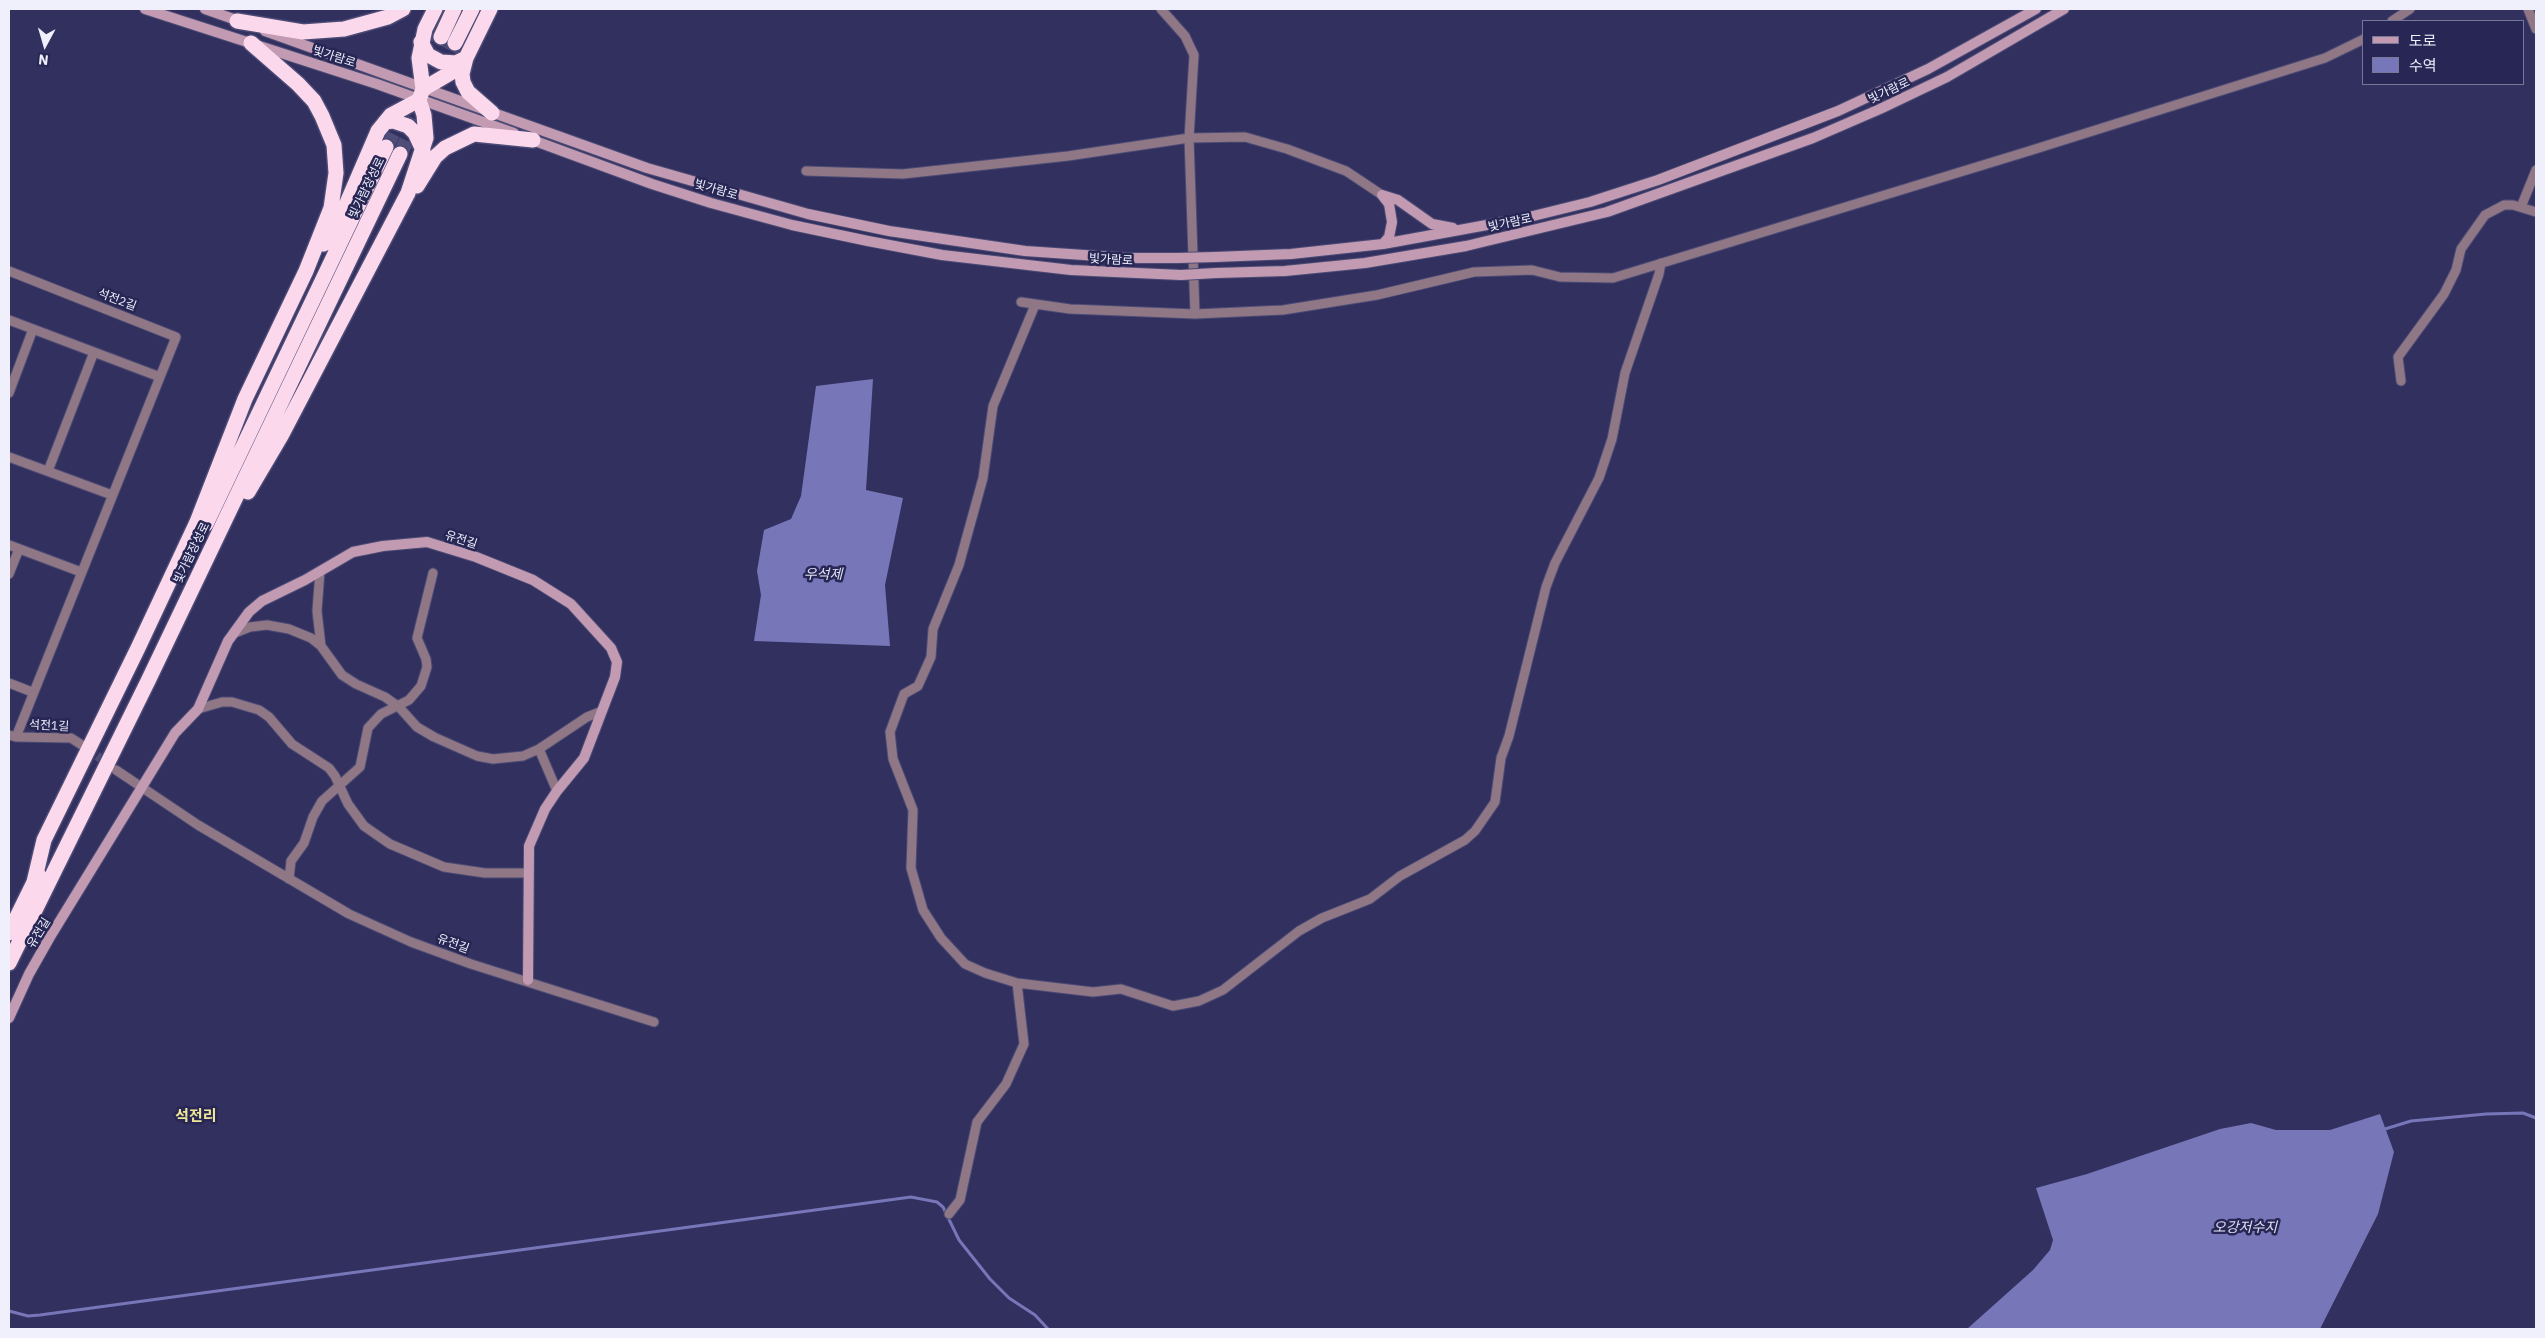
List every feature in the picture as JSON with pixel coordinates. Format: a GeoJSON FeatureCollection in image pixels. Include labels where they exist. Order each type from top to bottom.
{"type":"FeatureCollection","features":[{"type":"Feature","properties":{"kind":"highway"},"geometry":{"type":"LineString","coordinates":[[237,21],[303,32],[344,29],[388,17],[403,9]]}},
{"type":"Feature","properties":{"kind":"highway"},"geometry":{"type":"LineString","coordinates":[[148,681],[167,655],[230,526],[281,436],[408,194],[423,150],[426,124],[421,94],[421,42],[435,9]]}},
{"type":"Feature","properties":{"kind":"highway"},"geometry":{"type":"LineString","coordinates":[[454,9],[448,40],[472,9]]}},
{"type":"Feature","properties":{"kind":"highway"},"geometry":{"type":"LineString","coordinates":[[490,9],[466,58],[462,74],[463,82],[468,92],[492,113]]}},
{"type":"Feature","properties":{"kind":"highway"},"geometry":{"type":"LineString","coordinates":[[421,42],[428,55],[441,62],[456,63],[466,58]]}},
{"type":"Feature","properties":{"kind":"highway"},"geometry":{"type":"LineString","coordinates":[[34,882],[44,840],[197,522],[245,399],[306,271],[335,193],[334,145],[314,101],[251,43]]}},
{"type":"Feature","properties":{"kind":"highway"},"geometry":{"type":"LineString","coordinates":[[306,271],[340,219],[371,143],[385,122],[452,72],[466,58]]}},
{"type":"Feature","properties":{"kind":"highway"},"geometry":{"type":"LineString","coordinates":[[385,122],[393,121],[408,126],[415,133],[423,150]]}},
{"type":"Feature","properties":{"kind":"highway"},"geometry":{"type":"LineString","coordinates":[[408,194],[418,186],[435,157],[450,146],[474,134],[533,140]]}},
{"type":"Feature","properties":{"kind":"highway","name":"빛가람장성로"},"geometry":{"type":"LineString","coordinates":[[9,933],[133,681],[386,147]]}},
{"type":"Feature","properties":{"kind":"highway","name":"빛가람장성로"},"geometry":{"type":"LineString","coordinates":[[9,963],[148,681],[400,154]]}},
{"type":"Feature","properties":{"kind":"main road","name":"빛가람로"},"geometry":{"type":"LineString","coordinates":[[145,9],[421,94],[492,113],[647,168],[808,214],[889,231],[1025,251],[1128,258],[1291,254],[1383,244],[1534,216],[1590,202],[1658,180],[1838,111],[1928,69],[2036,9]]}},
{"type":"Feature","properties":{"kind":"main road","name":"빛가람로"},"geometry":{"type":"LineString","coordinates":[[205,9],[533,140],[652,184],[792,225],[942,255],[1071,270],[1181,274],[1285,271],[1365,263],[1466,246],[1607,212],[1813,138],[1880,109],[1947,77],[2064,9]]}},
{"type":"Feature","properties":{"kind":"main road"},"geometry":{"type":"LineString","coordinates":[[1382,195],[1398,200],[1432,224],[1458,229]]}},
{"type":"Feature","properties":{"kind":"main road"},"geometry":{"type":"LineString","coordinates":[[1382,195],[1389,204],[1392,222],[1389,237],[1383,244]]}},
{"type":"Feature","properties":{"kind":"main road","name":"유전길"},"geometry":{"type":"LineString","coordinates":[[9,1018],[46,944],[175,733],[198,709],[228,641],[250,612],[262,601],[353,552],[383,546],[427,542],[476,557],[533,580],[571,604],[612,648],[617,667],[584,758],[557,790],[533,833],[528,854],[527,873],[528,980]]}},
{"type":"Feature","properties":{"kind":"street"},"geometry":{"type":"LineString","coordinates":[[1161,9],[1182,32],[1194,55],[1189,138],[1195,314]]}},
{"type":"Feature","properties":{"kind":"street"},"geometry":{"type":"LineString","coordinates":[[2394,20],[2410,9]]}},
{"type":"Feature","properties":{"kind":"street"},"geometry":{"type":"LineString","coordinates":[[2528,9],[2536,29]]}},
{"type":"Feature","properties":{"kind":"street"},"geometry":{"type":"LineString","coordinates":[[1021,302],[1035,305],[1195,314],[1283,310],[1377,296],[1474,272],[1532,270],[1560,277],[1613,278],[2325,58],[2362,40]]}},
{"type":"Feature","properties":{"kind":"street"},"geometry":{"type":"LineString","coordinates":[[806,171],[903,174],[1068,156],[1189,138],[1245,137],[1287,148],[1346,171],[1382,195]]}},
{"type":"Feature","properties":{"kind":"street"},"geometry":{"type":"LineString","coordinates":[[2521,207],[2536,170]]}},
{"type":"Feature","properties":{"kind":"street"},"geometry":{"type":"LineString","coordinates":[[2402,381],[2398,357],[2444,294],[2456,270],[2461,249],[2485,215],[2504,206],[2521,207],[2536,212]]}},
{"type":"Feature","properties":{"kind":"street"},"geometry":{"type":"LineString","coordinates":[[1035,305],[993,406],[983,478],[959,565],[933,629],[930,657],[918,686],[904,694],[890,732],[893,759],[913,810],[911,868],[923,910],[941,938],[965,964],[985,973],[1017,983],[1093,992],[1121,989],[1173,1006],[1200,1001],[1224,990],[1299,931],[1322,918],[1370,899],[1400,876],[1465,840],[1475,831],[1495,802],[1501,758],[1546,587],[1555,562],[1598,478],[1612,439],[1625,373],[1659,274],[1661,263]]}},
{"type":"Feature","properties":{"kind":"street","name":"석전2길"},"geometry":{"type":"LineString","coordinates":[[9,271],[176,337],[32,692],[12,736]]}},
{"type":"Feature","properties":{"kind":"street"},"geometry":{"type":"LineString","coordinates":[[9,320],[160,377]]}},
{"type":"Feature","properties":{"kind":"street"},"geometry":{"type":"LineString","coordinates":[[9,393],[33,329]]}},
{"type":"Feature","properties":{"kind":"street"},"geometry":{"type":"LineString","coordinates":[[48,471],[94,352]]}},
{"type":"Feature","properties":{"kind":"street"},"geometry":{"type":"LineString","coordinates":[[9,457],[112,495]]}},
{"type":"Feature","properties":{"kind":"street"},"geometry":{"type":"LineString","coordinates":[[9,545],[81,572]]}},
{"type":"Feature","properties":{"kind":"street"},"geometry":{"type":"LineString","coordinates":[[9,574],[18,549]]}},
{"type":"Feature","properties":{"kind":"street"},"geometry":{"type":"LineString","coordinates":[[320,571],[316,612],[321,646]]}},
{"type":"Feature","properties":{"kind":"street"},"geometry":{"type":"LineString","coordinates":[[289,879],[291,861],[304,844],[317,808],[322,801],[360,767],[366,734],[373,721],[381,714],[398,707],[415,695],[426,673],[426,659],[417,638],[433,573]]}},
{"type":"Feature","properties":{"kind":"street"},"geometry":{"type":"LineString","coordinates":[[235,633],[250,627],[277,626],[300,633],[321,646],[342,675],[356,684],[385,697],[398,707],[417,727],[449,745],[477,756],[509,758],[522,756],[539,749],[587,717],[602,710]]}},
{"type":"Feature","properties":{"kind":"street"},"geometry":{"type":"LineString","coordinates":[[9,683],[32,692]]}},
{"type":"Feature","properties":{"kind":"street","name":"유전길"},"geometry":{"type":"LineString","coordinates":[[198,709],[222,702],[232,702],[259,710],[269,717],[292,744],[329,768],[348,804],[364,826],[390,844],[415,856],[444,866],[469,871],[527,873]]}},
{"type":"Feature","properties":{"kind":"street","name":"석전1길"},"geometry":{"type":"LineString","coordinates":[[12,736],[71,738],[85,747]]}},
{"type":"Feature","properties":{"kind":"street"},"geometry":{"type":"LineString","coordinates":[[539,749],[557,790]]}},
{"type":"Feature","properties":{"kind":"street"},"geometry":{"type":"LineString","coordinates":[[116,770],[141,787]]}},
{"type":"Feature","properties":{"kind":"street","name":"유전길"},"geometry":{"type":"LineString","coordinates":[[141,787],[198,825],[349,914],[411,942],[471,964],[528,980],[654,1022]]}},
{"type":"Feature","properties":{"kind":"street"},"geometry":{"type":"LineString","coordinates":[[949,1214],[960,1200],[977,1122],[1006,1084],[1024,1044],[1017,983]]}},
{"type":"Feature","properties":{"kind":"water","name":"우석제"},"geometry":{"type":"Polygon","coordinates":[[[873,379],[866,490],[903,498],[885,585],[890,646],[754,641],[761,595],[757,571],[764,530],[791,519],[801,496],[816,386],[873,379]]]}},
{"type":"Feature","properties":{"kind":"water","name":"오강저수지"},"geometry":{"type":"Polygon","coordinates":[[[2380,1114],[2394,1152],[2378,1214],[2320,1329],[1967,1329],[2033,1270],[2050,1250],[2053,1240],[2036,1188],[2087,1174],[2220,1129],[2251,1123],[2276,1130],[2330,1130],[2380,1114]]]}},
{"type":"Feature","properties":{"kind":"waterway"},"geometry":{"type":"LineString","coordinates":[[2385,1129],[2411,1121],[2486,1114],[2523,1113],[2536,1118]]}},
{"type":"Feature","properties":{"kind":"waterway"},"geometry":{"type":"LineString","coordinates":[[9,1311],[28,1316],[40,1315],[911,1197],[937,1202],[943,1207],[959,1240],[990,1279],[1009,1298],[1035,1315],[1048,1329]]}},
{"type":"Feature","properties":{"kind":"tunnel"},"geometry":{"type":"LineString","coordinates":[[386,147],[441,37]]}},
{"type":"Feature","properties":{"kind":"tunnel"},"geometry":{"type":"LineString","coordinates":[[400,154],[455,43]]}},
{"type":"Feature","properties":{"kind":"tunnel"},"geometry":{"type":"LineString","coordinates":[[86,748],[110,765]]}},
{"type":"Feature","properties":{"kind":"district","name":"석전리"},"geometry":{"type":"Point","coordinates":[196,1117]}}]}
